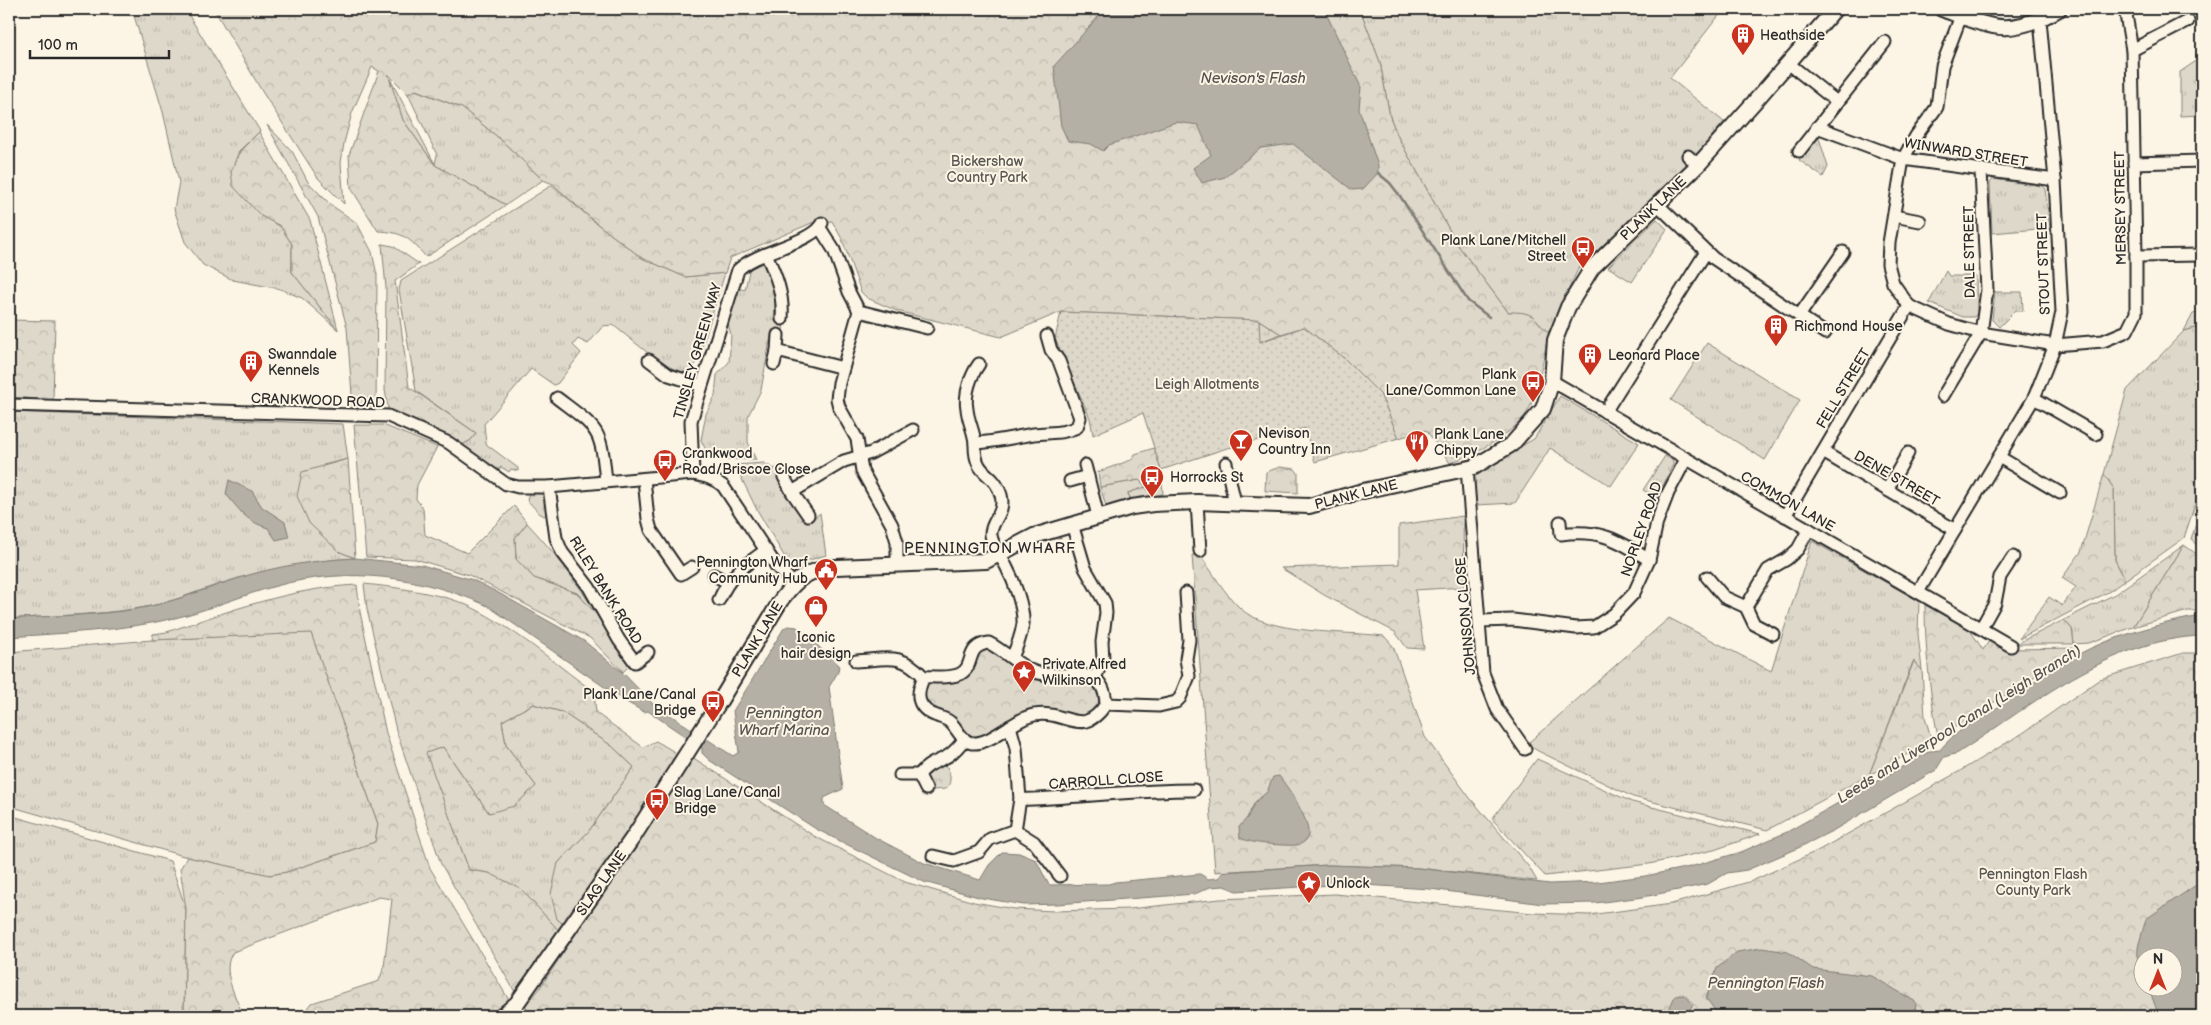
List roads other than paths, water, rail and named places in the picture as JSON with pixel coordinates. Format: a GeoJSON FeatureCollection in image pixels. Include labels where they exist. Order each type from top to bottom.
{"type":"FeatureCollection","features":[{"type":"Feature","properties":{"kind":"street","name":"PLANK LANE"},"geometry":{"type":"LineString","coordinates":[[691,743],[793,583],[805,574],[817,569],[976,562],[999,555],[1034,536],[1098,516],[1153,504],[1196,502],[1309,506],[1363,491],[1474,467],[1512,444],[1543,409],[1552,381],[1555,340],[1578,287],[1592,268],[1658,205],[1693,160],[1788,63],[1835,9]]}},
{"type":"Feature","properties":{"kind":"street"},"geometry":{"type":"LineString","coordinates":[[1909,306],[1893,283],[1888,264],[1894,216],[1903,159],[1936,107],[1952,11],[1992,27],[2027,25],[2040,20],[2057,9]]}},
{"type":"Feature","properties":{"kind":"street","name":"MERSEY STREET"},"geometry":{"type":"LineString","coordinates":[[1909,306],[1950,324],[1981,333],[2055,344],[2104,341],[2127,331],[2136,313],[2136,256],[2132,50],[2125,9]]}},
{"type":"Feature","properties":{"kind":"street","name":"STOUT STREET"},"geometry":{"type":"LineString","coordinates":[[1918,592],[2034,398],[2055,344],[2062,312],[2055,180],[2040,20]]}},
{"type":"Feature","properties":{"kind":"street"},"geometry":{"type":"LineString","coordinates":[[2132,50],[2188,21]]}},
{"type":"Feature","properties":{"kind":"street"},"geometry":{"type":"LineString","coordinates":[[1799,151],[1882,46],[1869,43]]}},
{"type":"Feature","properties":{"kind":"street"},"geometry":{"type":"LineString","coordinates":[[1788,63],[1837,102]]}},
{"type":"Feature","properties":{"kind":"street","name":"WINWARD STREET"},"geometry":{"type":"LineString","coordinates":[[1818,127],[1903,159],[2055,180]]}},
{"type":"Feature","properties":{"kind":"street"},"geometry":{"type":"LineString","coordinates":[[2134,163],[2202,161]]}},
{"type":"Feature","properties":{"kind":"street","name":"DALE STREET"},"geometry":{"type":"LineString","coordinates":[[1981,171],[1987,290],[1981,333]]}},
{"type":"Feature","properties":{"kind":"street"},"geometry":{"type":"LineString","coordinates":[[1658,205],[1706,252],[1825,333]]}},
{"type":"Feature","properties":{"kind":"street"},"geometry":{"type":"LineString","coordinates":[[1894,216],[1920,221]]}},
{"type":"Feature","properties":{"kind":"street","name":"TINSLEY GREEN WAY"},"geometry":{"type":"LineString","coordinates":[[693,474],[690,429],[738,270],[743,264],[814,233],[821,226],[834,250],[849,292],[859,311]]}},
{"type":"Feature","properties":{"kind":"street"},"geometry":{"type":"LineString","coordinates":[[1605,412],[1706,252]]}},
{"type":"Feature","properties":{"kind":"street"},"geometry":{"type":"LineString","coordinates":[[1798,316],[1842,252]]}},
{"type":"Feature","properties":{"kind":"street"},"geometry":{"type":"LineString","coordinates":[[766,254],[778,281],[783,305],[782,319]]}},
{"type":"Feature","properties":{"kind":"street"},"geometry":{"type":"LineString","coordinates":[[2136,256],[2202,255]]}},
{"type":"Feature","properties":{"kind":"street","name":"FELL STREET"},"geometry":{"type":"LineString","coordinates":[[1785,516],[1909,306]]}},
{"type":"Feature","properties":{"kind":"street"},"geometry":{"type":"LineString","coordinates":[[897,565],[897,542],[892,525],[862,471],[857,439],[839,407],[837,399],[843,368],[859,311],[927,328]]}},
{"type":"Feature","properties":{"kind":"street"},"geometry":{"type":"LineString","coordinates":[[1943,396],[1981,333]]}},
{"type":"Feature","properties":{"kind":"street"},"geometry":{"type":"LineString","coordinates":[[774,364],[778,335]]}},
{"type":"Feature","properties":{"kind":"street"},"geometry":{"type":"LineString","coordinates":[[975,443],[996,442],[1036,434],[1068,432],[1077,427],[1080,418],[1059,361],[1051,350],[1047,336]]}},
{"type":"Feature","properties":{"kind":"street"},"geometry":{"type":"LineString","coordinates":[[777,351],[843,368]]}},
{"type":"Feature","properties":{"kind":"street"},"geometry":{"type":"LineString","coordinates":[[649,360],[669,375],[702,385]]}},
{"type":"Feature","properties":{"kind":"street"},"geometry":{"type":"LineString","coordinates":[[979,364],[974,370],[966,407],[974,431],[977,464],[998,487],[1002,496],[1002,508],[992,527],[991,535],[1014,588],[1023,624],[1012,657]]}},
{"type":"Feature","properties":{"kind":"street","name":"COMMON LANE"},"geometry":{"type":"LineString","coordinates":[[1552,381],[2010,646]]}},
{"type":"Feature","properties":{"kind":"street"},"geometry":{"type":"LineString","coordinates":[[557,398],[591,424],[598,434],[602,445],[606,482]]}},
{"type":"Feature","properties":{"kind":"street"},"geometry":{"type":"LineString","coordinates":[[2034,398],[2096,434]]}},
{"type":"Feature","properties":{"kind":"street","name":"CRANKWOOD ROAD"},"geometry":{"type":"LineString","coordinates":[[9,405],[388,416],[449,443],[506,484],[518,487],[549,487],[693,474],[715,479],[723,486],[777,567],[793,583]]}},
{"type":"Feature","properties":{"kind":"street"},"geometry":{"type":"LineString","coordinates":[[792,492],[844,461],[859,458],[913,430]]}},
{"type":"Feature","properties":{"kind":"street","name":"DENE STREET"},"geometry":{"type":"LineString","coordinates":[[1823,452],[1955,530]]}},
{"type":"Feature","properties":{"kind":"street"},"geometry":{"type":"LineString","coordinates":[[1887,490],[1908,453]]}},
{"type":"Feature","properties":{"kind":"street"},"geometry":{"type":"LineString","coordinates":[[1999,457],[2060,493]]}},
{"type":"Feature","properties":{"kind":"street","name":"NORLEY ROAD"},"geometry":{"type":"LineString","coordinates":[[1480,621],[1513,620],[1576,628],[1594,627],[1614,614],[1634,593],[1649,560],[1657,522],[1668,493],[1686,459]]}},
{"type":"Feature","properties":{"kind":"street"},"geometry":{"type":"LineString","coordinates":[[1226,463],[1235,503]]}},
{"type":"Feature","properties":{"kind":"street","name":"JOHNSON CLOSE"},"geometry":{"type":"LineString","coordinates":[[1467,468],[1483,673],[1497,709],[1525,749]]}},
{"type":"Feature","properties":{"kind":"street"},"geometry":{"type":"LineString","coordinates":[[1070,481],[1086,471],[1098,516]]}},
{"type":"Feature","properties":{"kind":"street"},"geometry":{"type":"LineString","coordinates":[[784,477],[808,515]]}},
{"type":"Feature","properties":{"kind":"street"},"geometry":{"type":"LineString","coordinates":[[644,479],[651,530],[677,577],[692,567]]}},
{"type":"Feature","properties":{"kind":"street","name":"RILEY BANK ROAD"},"geometry":{"type":"LineString","coordinates":[[549,487],[556,538],[562,552],[589,587],[619,640],[634,662],[648,652]]}},
{"type":"Feature","properties":{"kind":"street"},"geometry":{"type":"LineString","coordinates":[[1196,502],[1200,551]]}},
{"type":"Feature","properties":{"kind":"street"},"geometry":{"type":"LineString","coordinates":[[1560,522],[1561,534],[1588,533],[1609,536],[1649,560]]}},
{"type":"Feature","properties":{"kind":"street"},"geometry":{"type":"LineString","coordinates":[[1072,524],[1085,568],[1105,603],[1106,613],[1102,642],[1103,659],[1094,678]]}},
{"type":"Feature","properties":{"kind":"street"},"geometry":{"type":"LineString","coordinates":[[1746,607],[1768,570],[1787,559],[1798,549],[1809,529]]}},
{"type":"Feature","properties":{"kind":"street"},"geometry":{"type":"LineString","coordinates":[[719,600],[726,582],[734,573],[766,550]]}},
{"type":"Feature","properties":{"kind":"street"},"geometry":{"type":"LineString","coordinates":[[1981,628],[1995,603],[2000,578],[2012,556]]}},
{"type":"Feature","properties":{"kind":"street"},"geometry":{"type":"LineString","coordinates":[[714,575],[726,582]]}},
{"type":"Feature","properties":{"kind":"street"},"geometry":{"type":"LineString","coordinates":[[1707,577],[1724,597],[1746,607],[1754,624],[1773,634]]}},
{"type":"Feature","properties":{"kind":"street"},"geometry":{"type":"LineString","coordinates":[[1106,704],[1159,706],[1176,702],[1184,690],[1189,676],[1186,659],[1189,640],[1183,610],[1186,594]]}},
{"type":"Feature","properties":{"kind":"street"},"geometry":{"type":"LineString","coordinates":[[989,643],[1033,671],[1045,675],[1085,674],[1094,678],[1104,688],[1106,704],[1097,717],[1089,721],[1080,722],[1047,714],[1036,714],[1026,717],[982,742],[972,743],[964,740],[948,720],[924,710],[919,703],[918,693],[924,677],[949,677],[960,674],[967,670],[972,653],[981,644],[989,643]]}},
{"type":"Feature","properties":{"kind":"street"},"geometry":{"type":"LineString","coordinates":[[856,661],[901,659],[911,663],[924,677]]}},
{"type":"Feature","properties":{"kind":"street"},"geometry":{"type":"LineString","coordinates":[[1010,726],[1016,748],[1020,799],[1015,830]]}},
{"type":"Feature","properties":{"kind":"street"},"geometry":{"type":"LineString","coordinates":[[900,775],[919,774],[925,767],[948,756],[964,740]]}},
{"type":"Feature","properties":{"kind":"street","name":"SLAG LANE"},"geometry":{"type":"LineString","coordinates":[[502,1016],[517,1003],[608,875],[691,743]]}},
{"type":"Feature","properties":{"kind":"street"},"geometry":{"type":"LineString","coordinates":[[919,774],[926,789]]}},
{"type":"Feature","properties":{"kind":"street","name":"CARROLL CLOSE"},"geometry":{"type":"LineString","coordinates":[[1020,799],[1036,800],[1058,797],[1116,795],[1144,790],[1194,790]]}},
{"type":"Feature","properties":{"kind":"street"},"geometry":{"type":"LineString","coordinates":[[933,856],[954,861],[979,852],[990,839],[1015,830]]}},
{"type":"Feature","properties":{"kind":"street"},"geometry":{"type":"LineString","coordinates":[[1015,830],[1034,842],[1060,876]]}},
{"type":"Feature","properties":{"kind":"water","name":"Nevison's Flash"},"geometry":{"type":"Polygon","coordinates":[[[1095,9],[1324,9],[1361,87],[1359,109],[1378,166],[1378,173],[1363,189],[1352,190],[1293,144],[1261,148],[1225,177],[1202,183],[1193,168],[1211,155],[1198,125],[1176,122],[1109,145],[1103,151],[1091,144],[1068,141],[1061,126],[1054,66],[1098,17],[1095,9]]]}},
{"type":"Feature","properties":{"kind":"water"},"geometry":{"type":"Polygon","coordinates":[[[229,480],[252,491],[262,507],[285,522],[289,537],[276,540],[268,528],[244,515],[226,494],[229,480]]]}},
{"type":"Feature","properties":{"kind":"water","name":"Leeds and Liverpool Canal (Leigh Branch)"},"geometry":{"type":"Polygon","coordinates":[[[355,558],[422,565],[473,580],[495,591],[584,641],[623,673],[653,704],[733,756],[739,752],[733,711],[784,628],[788,626],[797,627],[839,665],[838,672],[829,687],[843,789],[824,798],[824,805],[876,838],[924,863],[980,880],[989,865],[1002,852],[1019,853],[1036,860],[1049,885],[1109,884],[1200,874],[1208,879],[1218,878],[1223,872],[1328,865],[1418,868],[1550,884],[1598,882],[1645,876],[1690,867],[1741,852],[1787,832],[1930,751],[1940,750],[1966,727],[2061,664],[2089,649],[2139,631],[2202,616],[2202,636],[2168,640],[2135,649],[2104,662],[2043,696],[1958,753],[1944,757],[1936,770],[1834,830],[1747,870],[1727,873],[1708,884],[1643,897],[1595,903],[1543,904],[1430,889],[1348,884],[1236,891],[1224,886],[1210,887],[1195,894],[1024,905],[982,898],[924,882],[816,829],[709,760],[702,753],[702,748],[648,711],[644,712],[623,700],[488,606],[437,587],[384,577],[330,576],[276,586],[188,615],[134,626],[9,637],[9,619],[105,613],[142,608],[268,570],[311,562],[355,558]]]}},
{"type":"Feature","properties":{"kind":"water"},"geometry":{"type":"Polygon","coordinates":[[[1279,776],[1305,818],[1308,835],[1305,841],[1297,845],[1282,845],[1256,843],[1240,838],[1239,827],[1247,818],[1255,802],[1267,792],[1273,777],[1279,776]]]}},
{"type":"Feature","properties":{"kind":"water"},"geometry":{"type":"Polygon","coordinates":[[[2202,881],[2202,1016],[2159,1016],[2152,998],[2184,998],[2184,948],[2138,948],[2146,919],[2202,881]]]}},
{"type":"Feature","properties":{"kind":"water","name":"Pennington Flash"},"geometry":{"type":"Polygon","coordinates":[[[1762,948],[1788,952],[1813,969],[1872,976],[1916,1002],[1915,1016],[1719,1016],[1706,998],[1717,968],[1737,952],[1762,948]]]}},
{"type":"Feature","properties":{"kind":"water"},"geometry":{"type":"Polygon","coordinates":[[[1685,995],[1693,1004],[1686,1016],[1666,1016],[1675,996],[1685,995]]]}},
{"type":"Feature","properties":{"kind":"waterway"},"geometry":{"type":"LineString","coordinates":[[1378,173],[1390,183],[1400,196],[1468,301],[1489,317]]}},
{"type":"Feature","properties":{"kind":"place","name":"Heathside"},"geometry":{"type":"Point","coordinates":[1743,56]}},
{"type":"Feature","properties":{"kind":"place","name":"Plank Lane/Mitchell Street"},"geometry":{"type":"Point","coordinates":[1583,269]}},
{"type":"Feature","properties":{"kind":"place","name":"Richmond House"},"geometry":{"type":"Point","coordinates":[1776,347]}},
{"type":"Feature","properties":{"kind":"place","name":"Leonard Place"},"geometry":{"type":"Point","coordinates":[1590,376]}},
{"type":"Feature","properties":{"kind":"place","name":"Swanndale Kennels"},"geometry":{"type":"Point","coordinates":[251,383]}},
{"type":"Feature","properties":{"kind":"place","name":"Plank Lane/Common Lane"},"geometry":{"type":"Point","coordinates":[1533,403]}},
{"type":"Feature","properties":{"kind":"place","name":"Nevison Country Inn"},"geometry":{"type":"Point","coordinates":[1241,462]}},
{"type":"Feature","properties":{"kind":"place","name":"Plank Lane Chippy"},"geometry":{"type":"Point","coordinates":[1417,463]}},
{"type":"Feature","properties":{"kind":"place","name":"Crankwood Road/Briscoe Close"},"geometry":{"type":"Point","coordinates":[665,482]}},
{"type":"Feature","properties":{"kind":"place","name":"Horrocks St"},"geometry":{"type":"Point","coordinates":[1152,498]}},
{"type":"Feature","properties":{"kind":"place","name":"Pennington Wharf Community Hub"},"geometry":{"type":"Point","coordinates":[826,591]}},
{"type":"Feature","properties":{"kind":"place","name":"Iconic hair design"},"geometry":{"type":"Point","coordinates":[816,628]}},
{"type":"Feature","properties":{"kind":"place","name":"Private Alfred Wilkinson"},"geometry":{"type":"Point","coordinates":[1024,693]}},
{"type":"Feature","properties":{"kind":"place","name":"Plank Lane/Canal Bridge"},"geometry":{"type":"Point","coordinates":[713,723]}},
{"type":"Feature","properties":{"kind":"place","name":"Slag Lane/Canal Bridge"},"geometry":{"type":"Point","coordinates":[657,821]}},
{"type":"Feature","properties":{"kind":"place","name":"Unlock"},"geometry":{"type":"Point","coordinates":[1309,904]}},
{"type":"Feature","properties":{"kind":"district","name":"PENNINGTON WHARF"},"geometry":{"type":"Point","coordinates":[990,548]}},
{"type":"Feature","properties":{"kind":"park label","name":"Bickershaw Country Park"},"geometry":{"type":"Point","coordinates":[987,170]}},
{"type":"Feature","properties":{"kind":"park label","name":"Leigh Allotments"},"geometry":{"type":"Point","coordinates":[1207,384]}},
{"type":"Feature","properties":{"kind":"park label","name":"Pennington Flash County Park"},"geometry":{"type":"Point","coordinates":[2033,882]}},
{"type":"Feature","properties":{"kind":"water label","name":"Pennington Wharf Marina"},"geometry":{"type":"Point","coordinates":[784,722]}}]}
